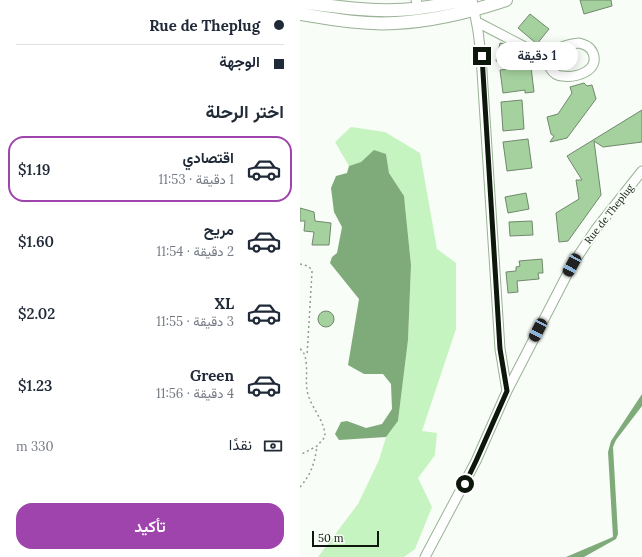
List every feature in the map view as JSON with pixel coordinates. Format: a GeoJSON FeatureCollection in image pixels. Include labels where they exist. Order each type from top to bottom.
{"type":"FeatureCollection","features":[{"type":"Feature","properties":{"kind":"street"},"geometry":{"type":"LineString","coordinates":[[300,2],[342,7],[395,10],[417,4],[465,0]]}},
{"type":"Feature","properties":{"kind":"street"},"geometry":{"type":"LineString","coordinates":[[300,14],[341,21],[393,23],[420,21],[474,11],[506,0]]}},
{"type":"Feature","properties":{"kind":"street"},"geometry":{"type":"LineString","coordinates":[[474,11],[548,59]]}},
{"type":"Feature","properties":{"kind":"street"},"geometry":{"type":"LineString","coordinates":[[474,11],[482,56],[500,349],[507,391]]}},
{"type":"Feature","properties":{"kind":"street"},"geometry":{"type":"LineString","coordinates":[[578,43],[590,48],[594,59],[594,64],[587,71],[575,75],[563,76],[552,72],[548,65],[548,59],[555,50],[570,44],[578,43]]}},
{"type":"Feature","properties":{"kind":"street","name":"Rue de Theplug"},"geometry":{"type":"LineString","coordinates":[[425,557],[476,461],[507,391],[572,265],[596,229],[642,171]]}},
{"type":"Feature","properties":{"kind":"path"},"geometry":{"type":"LineString","coordinates":[[300,264],[308,266],[312,272],[306,357],[306,382],[308,394],[325,428],[325,437],[318,446],[300,455]]}},
{"type":"Feature","properties":{"kind":"path"},"geometry":{"type":"LineString","coordinates":[[300,349],[305,353],[306,357]]}},
{"type":"Feature","properties":{"kind":"path"},"geometry":{"type":"LineString","coordinates":[[300,487],[312,470],[318,446]]}},
{"type":"Feature","properties":{"kind":"shaded area"},"geometry":{"type":"Polygon","coordinates":[[[351,127],[385,132],[420,153],[437,249],[456,263],[456,329],[422,431],[437,433],[435,455],[418,478],[432,507],[415,549],[404,557],[318,557],[358,504],[379,460],[386,437],[398,421],[408,340],[411,265],[405,205],[402,193],[389,173],[386,154],[374,151],[361,162],[349,166],[335,142],[351,127]]]}},
{"type":"Feature","properties":{"kind":"shaded area"},"geometry":{"type":"Polygon","coordinates":[[[374,150],[386,154],[389,173],[404,196],[411,265],[408,340],[398,421],[386,437],[339,440],[335,434],[341,422],[347,421],[366,428],[382,424],[392,409],[391,384],[383,374],[364,374],[348,365],[359,299],[330,263],[332,257],[337,253],[342,227],[334,212],[331,188],[336,176],[347,173],[349,166],[361,162],[374,150]]]}},
{"type":"Feature","properties":{"kind":"shaded area"},"geometry":{"type":"Polygon","coordinates":[[[642,394],[642,406],[616,440],[613,447],[618,534],[616,539],[584,557],[566,557],[613,537],[608,452],[611,441],[642,394]]]}},
{"type":"Feature","properties":{"kind":"building"},"geometry":{"type":"Polygon","coordinates":[[[580,0],[611,0],[612,6],[584,14],[580,0]]]}},
{"type":"Feature","properties":{"kind":"building"},"geometry":{"type":"Polygon","coordinates":[[[530,14],[549,29],[537,44],[518,28],[530,14]]]}},
{"type":"Feature","properties":{"kind":"building"},"geometry":{"type":"Polygon","coordinates":[[[500,43],[519,47],[517,54],[529,56],[527,66],[496,61],[500,43]]]}},
{"type":"Feature","properties":{"kind":"building"},"geometry":{"type":"Polygon","coordinates":[[[531,67],[534,92],[525,93],[525,90],[503,93],[500,70],[531,67]]]}},
{"type":"Feature","properties":{"kind":"building"},"geometry":{"type":"Polygon","coordinates":[[[584,83],[587,86],[592,85],[596,99],[567,138],[550,142],[554,136],[551,134],[547,117],[558,114],[572,93],[570,87],[584,83]]]}},
{"type":"Feature","properties":{"kind":"building"},"geometry":{"type":"Polygon","coordinates":[[[522,100],[524,129],[503,131],[501,102],[522,100]]]}},
{"type":"Feature","properties":{"kind":"building"},"geometry":{"type":"Polygon","coordinates":[[[642,110],[642,142],[603,147],[594,141],[601,195],[568,241],[559,242],[556,213],[579,199],[576,180],[582,180],[567,156],[642,110]]]}},
{"type":"Feature","properties":{"kind":"building"},"geometry":{"type":"Polygon","coordinates":[[[528,139],[532,168],[507,171],[503,142],[528,139]]]}},
{"type":"Feature","properties":{"kind":"building"},"geometry":{"type":"Polygon","coordinates":[[[526,193],[529,209],[508,213],[505,197],[526,193]]]}},
{"type":"Feature","properties":{"kind":"building"},"geometry":{"type":"Polygon","coordinates":[[[300,208],[314,212],[315,221],[331,223],[329,245],[312,245],[314,232],[304,231],[305,221],[300,221],[300,208]]]}},
{"type":"Feature","properties":{"kind":"building"},"geometry":{"type":"Polygon","coordinates":[[[532,221],[533,235],[510,236],[509,222],[532,221]]]}},
{"type":"Feature","properties":{"kind":"building"},"geometry":{"type":"Polygon","coordinates":[[[542,259],[543,273],[538,273],[539,279],[517,281],[518,292],[508,293],[506,272],[516,271],[516,267],[520,266],[519,261],[542,259]]]}},
{"type":"Feature","properties":{"kind":"building"},"geometry":{"type":"Polygon","coordinates":[[[326,311],[333,316],[334,319],[329,326],[326,327],[319,322],[318,319],[323,312],[326,311]]]}},
{"type":"Feature","properties":{"kind":"route"},"geometry":{"type":"LineString","coordinates":[[465,484],[507,391],[500,349],[482,77],[482,56]]}}]}
